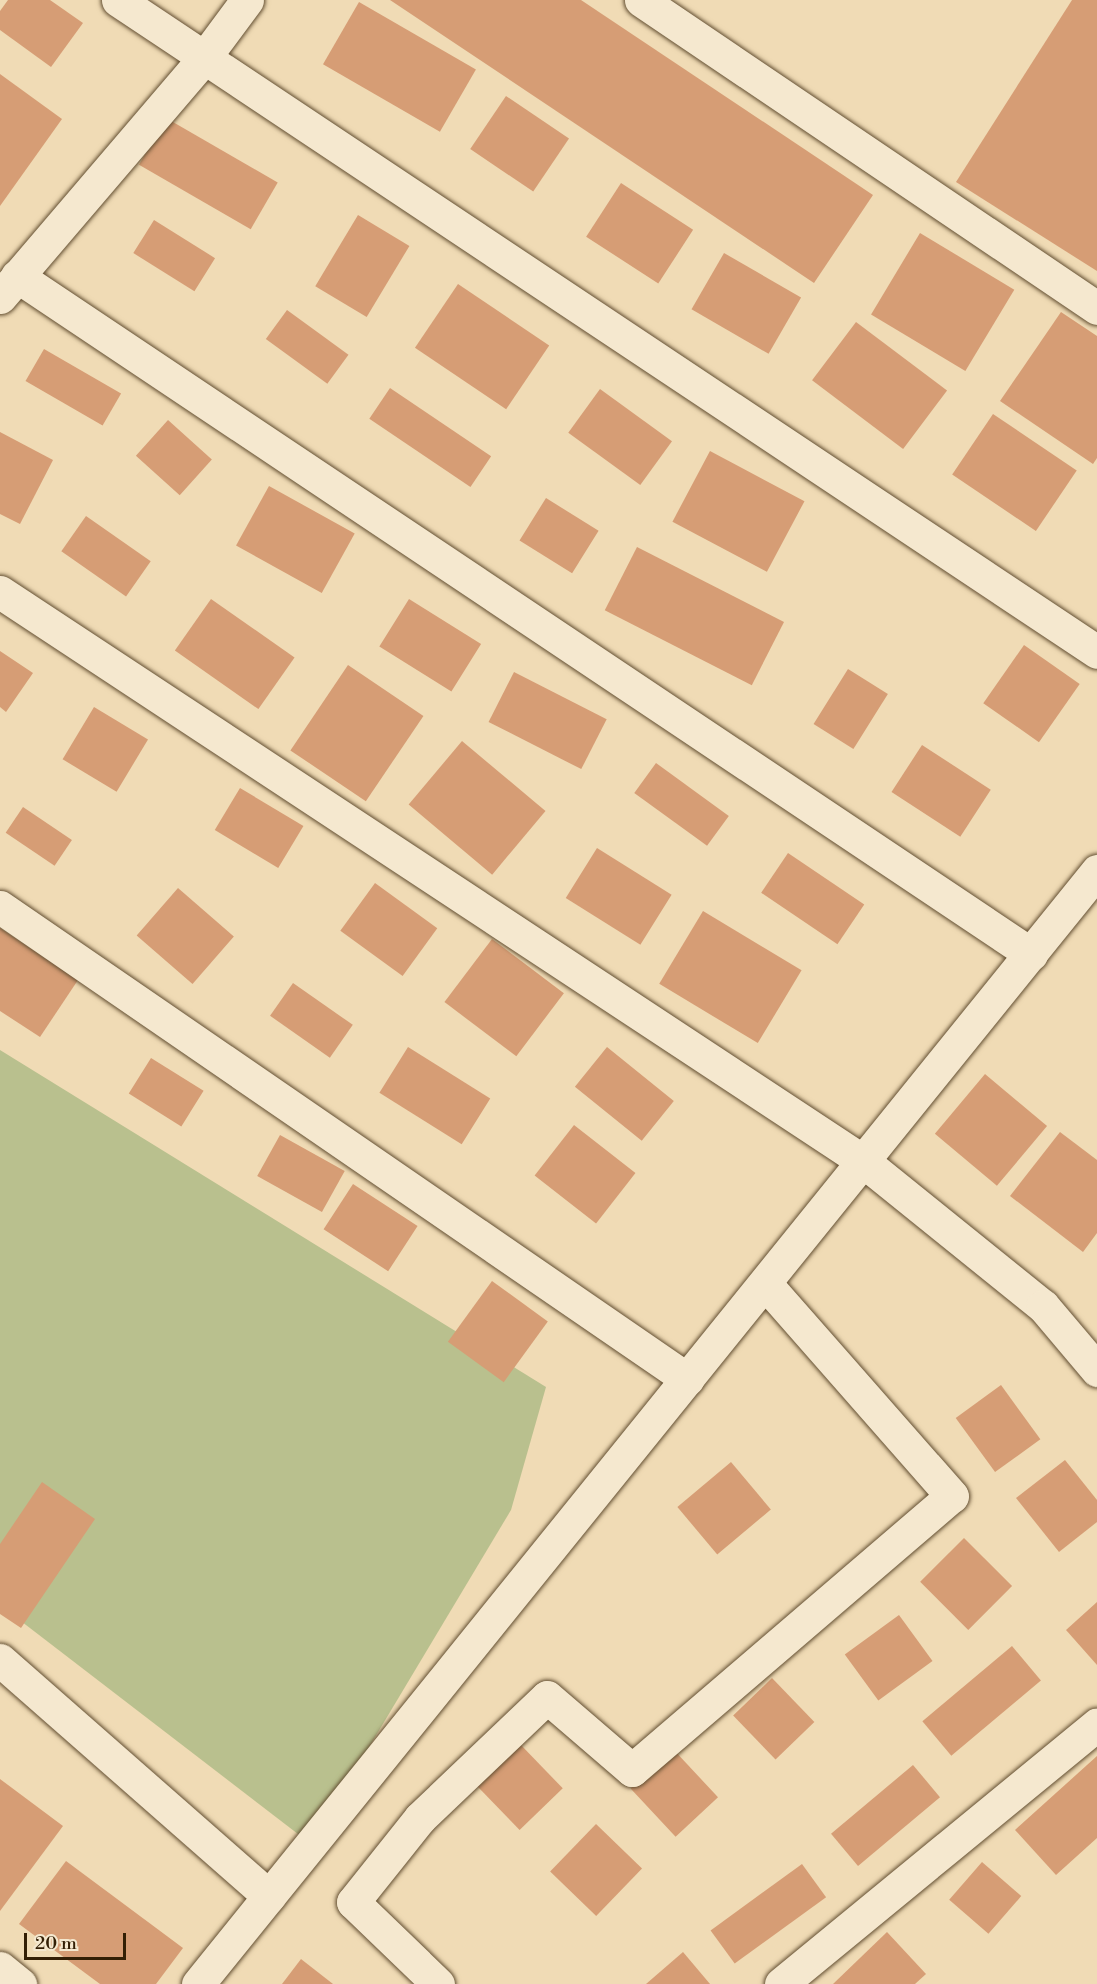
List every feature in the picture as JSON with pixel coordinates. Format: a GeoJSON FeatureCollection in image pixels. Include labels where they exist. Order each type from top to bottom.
{"type":"FeatureCollection","features":[{"type":"Feature","properties":{"kind":"street"},"geometry":{"type":"LineString","coordinates":[[118,0],[1097,652]]}},
{"type":"Feature","properties":{"kind":"street"},"geometry":{"type":"LineString","coordinates":[[247,0],[204,58],[9,287],[1030,954]]}},
{"type":"Feature","properties":{"kind":"street"},"geometry":{"type":"LineString","coordinates":[[641,0],[1097,308]]}},
{"type":"Feature","properties":{"kind":"street"},"geometry":{"type":"LineString","coordinates":[[0,592],[863,1161],[1043,1306],[1097,1370]]}},
{"type":"Feature","properties":{"kind":"street"},"geometry":{"type":"LineString","coordinates":[[198,1984],[1097,871]]}},
{"type":"Feature","properties":{"kind":"street"},"geometry":{"type":"LineString","coordinates":[[0,907],[687,1379]]}},
{"type":"Feature","properties":{"kind":"street"},"geometry":{"type":"LineString","coordinates":[[438,1984],[353,1902],[420,1818],[547,1697],[632,1770],[952,1496],[765,1283]]}},
{"type":"Feature","properties":{"kind":"street"},"geometry":{"type":"LineString","coordinates":[[0,1660],[269,1896]]}},
{"type":"Feature","properties":{"kind":"street"},"geometry":{"type":"LineString","coordinates":[[782,1984],[1097,1724]]}},
{"type":"Feature","properties":{"kind":"street"},"geometry":{"type":"LineString","coordinates":[[0,1968],[20,1984]]}},
{"type":"Feature","properties":{"kind":"green space"},"geometry":{"type":"Polygon","coordinates":[[[0,1050],[546,1387],[511,1510],[311,1844],[0,1605],[0,1050]]]}},
{"type":"Feature","properties":{"kind":"building"},"geometry":{"type":"Polygon","coordinates":[[[8,0],[50,0],[83,23],[51,67],[0,30],[0,11],[8,0]]]}},
{"type":"Feature","properties":{"kind":"building"},"geometry":{"type":"Polygon","coordinates":[[[390,0],[581,0],[873,195],[814,283],[390,0]]]}},
{"type":"Feature","properties":{"kind":"building"},"geometry":{"type":"Polygon","coordinates":[[[1072,0],[1097,0],[1097,271],[956,182],[1072,0]]]}},
{"type":"Feature","properties":{"kind":"building"},"geometry":{"type":"Polygon","coordinates":[[[359,2],[476,70],[440,132],[323,64],[359,2]]]}},
{"type":"Feature","properties":{"kind":"building"},"geometry":{"type":"Polygon","coordinates":[[[0,74],[62,119],[0,206],[0,74]]]}},
{"type":"Feature","properties":{"kind":"building"},"geometry":{"type":"Polygon","coordinates":[[[506,96],[569,138],[533,192],[470,149],[506,96]]]}},
{"type":"Feature","properties":{"kind":"building"},"geometry":{"type":"Polygon","coordinates":[[[166,118],[278,182],[251,229],[139,165],[166,118]]]}},
{"type":"Feature","properties":{"kind":"building"},"geometry":{"type":"Polygon","coordinates":[[[621,183],[693,230],[658,284],[586,237],[621,183]]]}},
{"type":"Feature","properties":{"kind":"building"},"geometry":{"type":"Polygon","coordinates":[[[358,215],[409,246],[367,317],[315,286],[358,215]]]}},
{"type":"Feature","properties":{"kind":"building"},"geometry":{"type":"Polygon","coordinates":[[[154,220],[215,258],[194,291],[133,253],[154,220]]]}},
{"type":"Feature","properties":{"kind":"building"},"geometry":{"type":"Polygon","coordinates":[[[920,233],[1014,290],[965,371],[871,314],[920,233]]]}},
{"type":"Feature","properties":{"kind":"building"},"geometry":{"type":"Polygon","coordinates":[[[724,253],[801,298],[769,354],[692,309],[724,253]]]}},
{"type":"Feature","properties":{"kind":"building"},"geometry":{"type":"Polygon","coordinates":[[[458,284],[549,346],[506,409],[415,348],[458,284]]]}},
{"type":"Feature","properties":{"kind":"building"},"geometry":{"type":"Polygon","coordinates":[[[287,310],[348,355],[327,384],[266,339],[287,310]]]}},
{"type":"Feature","properties":{"kind":"building"},"geometry":{"type":"Polygon","coordinates":[[[1061,312],[1097,336],[1097,458],[1093,464],[1000,401],[1061,312]]]}},
{"type":"Feature","properties":{"kind":"building"},"geometry":{"type":"Polygon","coordinates":[[[856,322],[947,391],[903,449],[812,380],[856,322]]]}},
{"type":"Feature","properties":{"kind":"building"},"geometry":{"type":"Polygon","coordinates":[[[44,349],[121,394],[103,426],[26,381],[44,349]]]}},
{"type":"Feature","properties":{"kind":"building"},"geometry":{"type":"Polygon","coordinates":[[[390,388],[491,456],[470,487],[369,419],[390,388]]]}},
{"type":"Feature","properties":{"kind":"building"},"geometry":{"type":"Polygon","coordinates":[[[600,389],[672,441],[640,485],[568,433],[600,389]]]}},
{"type":"Feature","properties":{"kind":"building"},"geometry":{"type":"Polygon","coordinates":[[[993,414],[1077,470],[1036,531],[952,475],[993,414]]]}},
{"type":"Feature","properties":{"kind":"building"},"geometry":{"type":"Polygon","coordinates":[[[168,420],[212,459],[180,495],[136,456],[168,420]]]}},
{"type":"Feature","properties":{"kind":"building"},"geometry":{"type":"Polygon","coordinates":[[[0,432],[53,460],[20,524],[0,514],[0,432]]]}},
{"type":"Feature","properties":{"kind":"building"},"geometry":{"type":"Polygon","coordinates":[[[710,451],[804,501],[767,572],[672,522],[710,451]]]}},
{"type":"Feature","properties":{"kind":"building"},"geometry":{"type":"Polygon","coordinates":[[[269,486],[355,534],[322,593],[236,545],[269,486]]]}},
{"type":"Feature","properties":{"kind":"building"},"geometry":{"type":"Polygon","coordinates":[[[546,498],[599,531],[572,573],[520,540],[546,498]]]}},
{"type":"Feature","properties":{"kind":"building"},"geometry":{"type":"Polygon","coordinates":[[[86,516],[151,561],[126,597],[61,551],[86,516]]]}},
{"type":"Feature","properties":{"kind":"building"},"geometry":{"type":"Polygon","coordinates":[[[637,547],[784,622],[752,685],[605,610],[637,547]]]}},
{"type":"Feature","properties":{"kind":"building"},"geometry":{"type":"Polygon","coordinates":[[[211,599],[295,658],[258,709],[175,651],[211,599]]]}},
{"type":"Feature","properties":{"kind":"building"},"geometry":{"type":"Polygon","coordinates":[[[409,599],[481,644],[451,692],[379,646],[409,599]]]}},
{"type":"Feature","properties":{"kind":"building"},"geometry":{"type":"Polygon","coordinates":[[[1024,645],[1080,684],[1039,742],[983,703],[1024,645]]]}},
{"type":"Feature","properties":{"kind":"building"},"geometry":{"type":"Polygon","coordinates":[[[0,651],[33,673],[6,712],[0,707],[0,651]]]}},
{"type":"Feature","properties":{"kind":"building"},"geometry":{"type":"Polygon","coordinates":[[[348,665],[423,716],[366,801],[290,750],[348,665]]]}},
{"type":"Feature","properties":{"kind":"building"},"geometry":{"type":"Polygon","coordinates":[[[848,669],[888,694],[853,749],[814,724],[848,669]]]}},
{"type":"Feature","properties":{"kind":"building"},"geometry":{"type":"Polygon","coordinates":[[[514,672],[607,719],[581,769],[489,722],[514,672]]]}},
{"type":"Feature","properties":{"kind":"building"},"geometry":{"type":"Polygon","coordinates":[[[94,707],[148,739],[117,792],[63,759],[94,707]]]}},
{"type":"Feature","properties":{"kind":"building"},"geometry":{"type":"Polygon","coordinates":[[[462,741],[545,811],[492,875],[409,805],[462,741]]]}},
{"type":"Feature","properties":{"kind":"building"},"geometry":{"type":"Polygon","coordinates":[[[922,745],[991,790],[960,837],[892,792],[922,745]]]}},
{"type":"Feature","properties":{"kind":"building"},"geometry":{"type":"Polygon","coordinates":[[[656,763],[729,816],[707,846],[634,793],[656,763]]]}},
{"type":"Feature","properties":{"kind":"building"},"geometry":{"type":"Polygon","coordinates":[[[240,788],[303,826],[278,868],[215,830],[240,788]]]}},
{"type":"Feature","properties":{"kind":"building"},"geometry":{"type":"Polygon","coordinates":[[[23,807],[72,840],[55,866],[6,833],[23,807]]]}},
{"type":"Feature","properties":{"kind":"building"},"geometry":{"type":"Polygon","coordinates":[[[597,848],[672,895],[640,945],[566,898],[597,848]]]}},
{"type":"Feature","properties":{"kind":"building"},"geometry":{"type":"Polygon","coordinates":[[[788,853],[864,904],[837,944],[761,893],[788,853]]]}},
{"type":"Feature","properties":{"kind":"building"},"geometry":{"type":"Polygon","coordinates":[[[375,883],[437,928],[403,976],[340,931],[375,883]]]}},
{"type":"Feature","properties":{"kind":"building"},"geometry":{"type":"Polygon","coordinates":[[[178,888],[234,937],[193,984],[137,936],[178,888]]]}},
{"type":"Feature","properties":{"kind":"building"},"geometry":{"type":"Polygon","coordinates":[[[703,911],[802,970],[758,1043],[659,984],[703,911]]]}},
{"type":"Feature","properties":{"kind":"building"},"geometry":{"type":"Polygon","coordinates":[[[0,928],[78,980],[40,1037],[0,1011],[0,928]]]}},
{"type":"Feature","properties":{"kind":"building"},"geometry":{"type":"Polygon","coordinates":[[[492,939],[564,993],[516,1056],[444,1002],[492,939]]]}},
{"type":"Feature","properties":{"kind":"building"},"geometry":{"type":"Polygon","coordinates":[[[293,983],[353,1025],[330,1058],[270,1016],[293,983]]]}},
{"type":"Feature","properties":{"kind":"building"},"geometry":{"type":"Polygon","coordinates":[[[408,1047],[490,1098],[462,1144],[379,1093],[408,1047]]]}},
{"type":"Feature","properties":{"kind":"building"},"geometry":{"type":"Polygon","coordinates":[[[607,1047],[674,1101],[642,1141],[575,1087],[607,1047]]]}},
{"type":"Feature","properties":{"kind":"building"},"geometry":{"type":"Polygon","coordinates":[[[151,1058],[204,1091],[181,1126],[129,1094],[151,1058]]]}},
{"type":"Feature","properties":{"kind":"building"},"geometry":{"type":"Polygon","coordinates":[[[985,1074],[1047,1126],[997,1186],[935,1134],[985,1074]]]}},
{"type":"Feature","properties":{"kind":"building"},"geometry":{"type":"Polygon","coordinates":[[[574,1125],[635,1173],[596,1223],[535,1175],[574,1125]]]}},
{"type":"Feature","properties":{"kind":"building"},"geometry":{"type":"Polygon","coordinates":[[[1060,1132],[1097,1160],[1097,1233],[1083,1252],[1010,1196],[1060,1132]]]}},
{"type":"Feature","properties":{"kind":"building"},"geometry":{"type":"Polygon","coordinates":[[[280,1135],[345,1171],[322,1212],[257,1176],[280,1135]]]}},
{"type":"Feature","properties":{"kind":"building"},"geometry":{"type":"Polygon","coordinates":[[[353,1184],[418,1226],[388,1271],[324,1229],[353,1184]]]}},
{"type":"Feature","properties":{"kind":"building"},"geometry":{"type":"Polygon","coordinates":[[[492,1281],[548,1322],[504,1382],[448,1342],[492,1281]]]}},
{"type":"Feature","properties":{"kind":"building"},"geometry":{"type":"Polygon","coordinates":[[[1001,1385],[1040,1439],[995,1472],[956,1418],[1001,1385]]]}},
{"type":"Feature","properties":{"kind":"building"},"geometry":{"type":"Polygon","coordinates":[[[1065,1460],[1097,1500],[1097,1522],[1059,1552],[1016,1498],[1065,1460]]]}},
{"type":"Feature","properties":{"kind":"building"},"geometry":{"type":"Polygon","coordinates":[[[731,1462],[771,1509],[717,1554],[677,1507],[731,1462]]]}},
{"type":"Feature","properties":{"kind":"building"},"geometry":{"type":"Polygon","coordinates":[[[42,1482],[95,1519],[21,1628],[0,1614],[0,1544],[42,1482]]]}},
{"type":"Feature","properties":{"kind":"building"},"geometry":{"type":"Polygon","coordinates":[[[964,1538],[1012,1586],[968,1630],[920,1582],[964,1538]]]}},
{"type":"Feature","properties":{"kind":"building"},"geometry":{"type":"Polygon","coordinates":[[[1097,1602],[1097,1665],[1066,1630],[1097,1602]]]}},
{"type":"Feature","properties":{"kind":"building"},"geometry":{"type":"Polygon","coordinates":[[[899,1615],[933,1661],[878,1700],[845,1654],[899,1615]]]}},
{"type":"Feature","properties":{"kind":"building"},"geometry":{"type":"Polygon","coordinates":[[[1012,1646],[1041,1680],[951,1756],[922,1721],[1012,1646]]]}},
{"type":"Feature","properties":{"kind":"building"},"geometry":{"type":"Polygon","coordinates":[[[772,1678],[814,1722],[776,1759],[733,1716],[772,1678]]]}},
{"type":"Feature","properties":{"kind":"building"},"geometry":{"type":"Polygon","coordinates":[[[519,1743],[563,1788],[520,1830],[476,1785],[519,1743]]]}},
{"type":"Feature","properties":{"kind":"building"},"geometry":{"type":"Polygon","coordinates":[[[673,1749],[718,1797],[676,1837],[631,1789],[673,1749]]]}},
{"type":"Feature","properties":{"kind":"building"},"geometry":{"type":"Polygon","coordinates":[[[1097,1756],[1097,1838],[1056,1875],[1015,1830],[1097,1756]]]}},
{"type":"Feature","properties":{"kind":"building"},"geometry":{"type":"Polygon","coordinates":[[[913,1765],[940,1797],[858,1866],[831,1834],[913,1765]]]}},
{"type":"Feature","properties":{"kind":"building"},"geometry":{"type":"Polygon","coordinates":[[[0,1779],[63,1826],[0,1911],[0,1779]]]}},
{"type":"Feature","properties":{"kind":"building"},"geometry":{"type":"Polygon","coordinates":[[[596,1824],[642,1868],[596,1916],[550,1871],[596,1824]]]}},
{"type":"Feature","properties":{"kind":"building"},"geometry":{"type":"Polygon","coordinates":[[[66,1861],[183,1948],[156,1984],[100,1984],[19,1924],[66,1861]]]}},
{"type":"Feature","properties":{"kind":"building"},"geometry":{"type":"Polygon","coordinates":[[[982,1862],[1021,1896],[988,1934],[949,1900],[982,1862]]]}},
{"type":"Feature","properties":{"kind":"building"},"geometry":{"type":"Polygon","coordinates":[[[802,1864],[826,1897],[735,1964],[711,1930],[802,1864]]]}},
{"type":"Feature","properties":{"kind":"building"},"geometry":{"type":"Polygon","coordinates":[[[887,1932],[926,1974],[915,1984],[833,1984],[887,1932]]]}},
{"type":"Feature","properties":{"kind":"building"},"geometry":{"type":"Polygon","coordinates":[[[683,1952],[710,1984],[646,1984],[683,1952]]]}},
{"type":"Feature","properties":{"kind":"building"},"geometry":{"type":"Polygon","coordinates":[[[301,1959],[333,1984],[282,1984],[301,1959]]]}}]}
